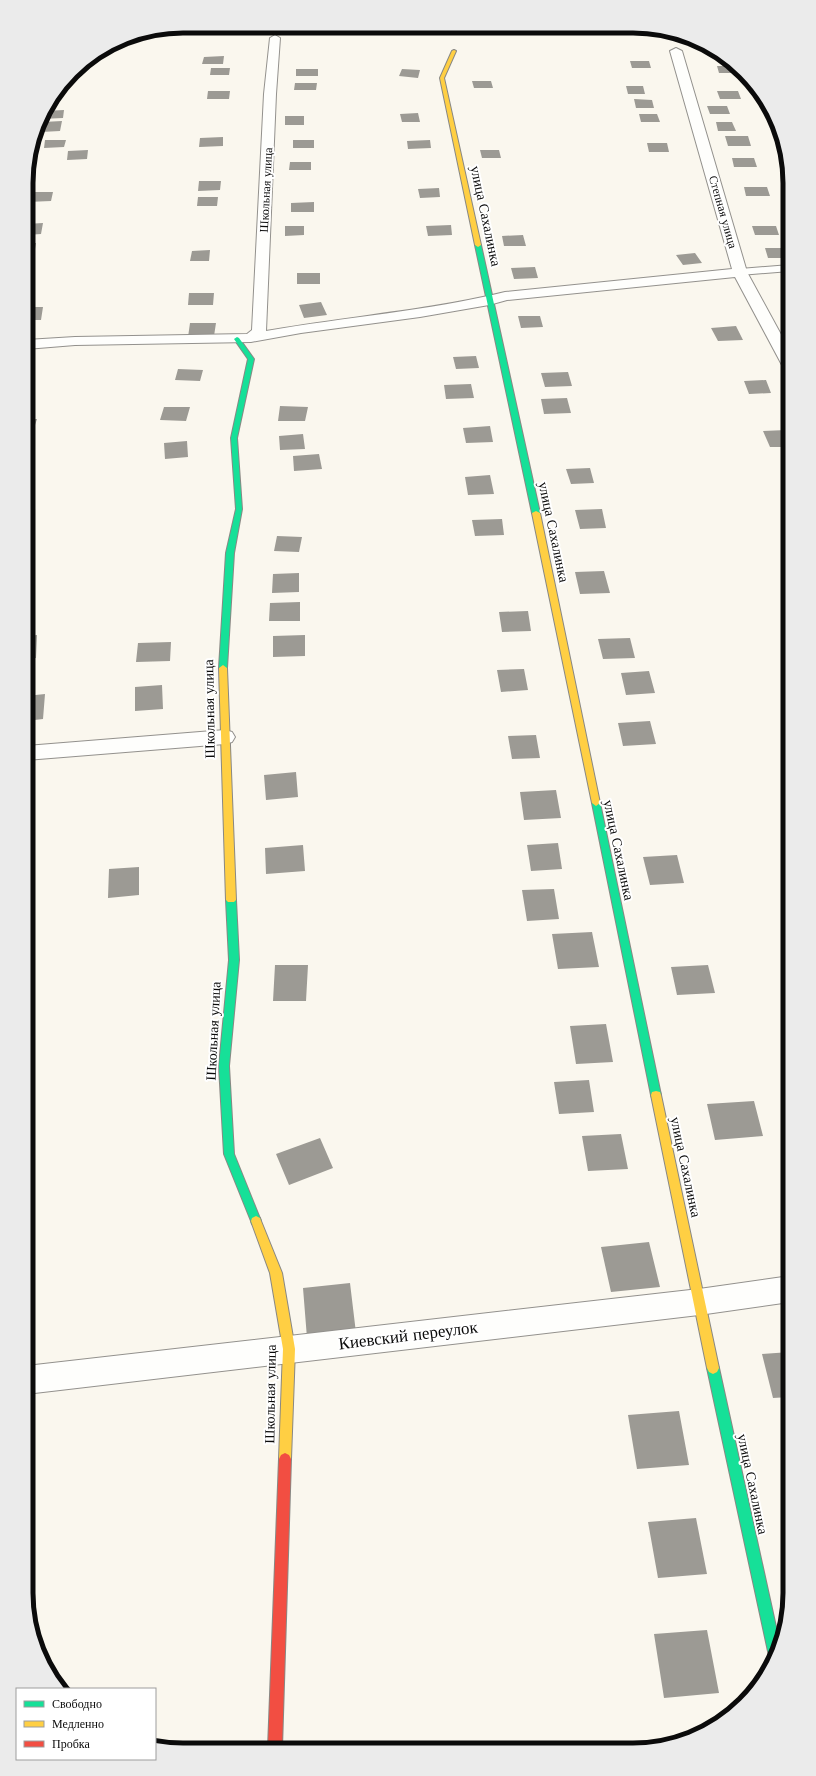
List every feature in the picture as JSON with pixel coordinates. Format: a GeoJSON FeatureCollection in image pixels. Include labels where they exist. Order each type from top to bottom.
{"type":"FeatureCollection","features":[{"type":"Feature","properties":{"kind":"street","name":"Школьная улица"},"geometry":{"type":"LineString","coordinates":[[274,38],[259,332],[244,338],[251,359],[234,438],[240,509],[230,553],[222,677],[234,960],[224,1066],[229,1154],[276,1273],[289,1349],[275,1743]]}},
{"type":"Feature","properties":{"kind":"street","name":"улица Сахалинка"},"geometry":{"type":"LineString","coordinates":[[454,51],[442,78],[489,301],[535,505],[699,1302],[774,1645]]}},
{"type":"Feature","properties":{"kind":"street","name":"Степная улица"},"geometry":{"type":"LineString","coordinates":[[676,51],[740,272],[783,352]]}},
{"type":"Feature","properties":{"kind":"street"},"geometry":{"type":"LineString","coordinates":[[33,344],[75,341],[244,338],[420,313],[489,301],[505,296],[740,272]]}},
{"type":"Feature","properties":{"kind":"street"},"geometry":{"type":"LineString","coordinates":[[33,752],[225,737]]}},
{"type":"Feature","properties":{"kind":"street","name":"Киевский переулок"},"geometry":{"type":"LineString","coordinates":[[33,1379],[699,1302],[783,1290]]}},
{"type":"Feature","properties":{"kind":"lane"},"geometry":{"type":"LineString","coordinates":[[740,272],[783,269]]}},
{"type":"Feature","properties":{"kind":"building"},"geometry":{"type":"Polygon","coordinates":[[[224,56],[223,64],[202,64],[204,57],[224,56]]]}},
{"type":"Feature","properties":{"kind":"building"},"geometry":{"type":"Polygon","coordinates":[[[630,61],[649,61],[651,68],[632,68],[630,61]]]}},
{"type":"Feature","properties":{"kind":"building"},"geometry":{"type":"Polygon","coordinates":[[[717,66],[727,66],[735,73],[719,73],[717,66]]]}},
{"type":"Feature","properties":{"kind":"building"},"geometry":{"type":"Polygon","coordinates":[[[211,68],[230,68],[229,75],[210,75],[211,68]]]}},
{"type":"Feature","properties":{"kind":"building"},"geometry":{"type":"Polygon","coordinates":[[[296,69],[318,69],[318,76],[296,76],[296,69]]]}},
{"type":"Feature","properties":{"kind":"building"},"geometry":{"type":"Polygon","coordinates":[[[402,69],[420,70],[418,78],[399,76],[402,69]]]}},
{"type":"Feature","properties":{"kind":"building"},"geometry":{"type":"Polygon","coordinates":[[[472,81],[491,81],[493,88],[474,88],[472,81]]]}},
{"type":"Feature","properties":{"kind":"building"},"geometry":{"type":"Polygon","coordinates":[[[295,83],[317,83],[316,90],[294,90],[295,83]]]}},
{"type":"Feature","properties":{"kind":"building"},"geometry":{"type":"Polygon","coordinates":[[[626,86],[643,86],[645,94],[628,94],[626,86]]]}},
{"type":"Feature","properties":{"kind":"building"},"geometry":{"type":"Polygon","coordinates":[[[208,91],[230,91],[229,99],[207,99],[208,91]]]}},
{"type":"Feature","properties":{"kind":"building"},"geometry":{"type":"Polygon","coordinates":[[[717,91],[738,91],[741,99],[720,99],[717,91]]]}},
{"type":"Feature","properties":{"kind":"building"},"geometry":{"type":"Polygon","coordinates":[[[634,99],[652,100],[654,108],[636,108],[634,99]]]}},
{"type":"Feature","properties":{"kind":"building"},"geometry":{"type":"Polygon","coordinates":[[[707,106],[727,106],[730,114],[710,114],[707,106]]]}},
{"type":"Feature","properties":{"kind":"building"},"geometry":{"type":"Polygon","coordinates":[[[64,110],[63,118],[47,119],[52,111],[64,110]]]}},
{"type":"Feature","properties":{"kind":"building"},"geometry":{"type":"Polygon","coordinates":[[[418,113],[420,122],[402,122],[400,114],[418,113]]]}},
{"type":"Feature","properties":{"kind":"building"},"geometry":{"type":"Polygon","coordinates":[[[639,114],[657,114],[660,122],[641,122],[639,114]]]}},
{"type":"Feature","properties":{"kind":"building"},"geometry":{"type":"Polygon","coordinates":[[[285,116],[304,116],[304,125],[285,125],[285,116]]]}},
{"type":"Feature","properties":{"kind":"building"},"geometry":{"type":"Polygon","coordinates":[[[62,121],[60,131],[42,132],[46,122],[62,121]]]}},
{"type":"Feature","properties":{"kind":"building"},"geometry":{"type":"Polygon","coordinates":[[[716,122],[732,122],[736,131],[718,131],[716,122]]]}},
{"type":"Feature","properties":{"kind":"building"},"geometry":{"type":"Polygon","coordinates":[[[725,136],[748,136],[751,146],[728,146],[725,136]]]}},
{"type":"Feature","properties":{"kind":"building"},"geometry":{"type":"Polygon","coordinates":[[[223,137],[223,146],[199,147],[200,138],[223,137]]]}},
{"type":"Feature","properties":{"kind":"building"},"geometry":{"type":"Polygon","coordinates":[[[45,140],[66,140],[64,147],[44,148],[45,140]]]}},
{"type":"Feature","properties":{"kind":"building"},"geometry":{"type":"Polygon","coordinates":[[[293,140],[314,140],[314,148],[293,148],[293,140]]]}},
{"type":"Feature","properties":{"kind":"building"},"geometry":{"type":"Polygon","coordinates":[[[430,140],[431,148],[408,149],[407,141],[430,140]]]}},
{"type":"Feature","properties":{"kind":"building"},"geometry":{"type":"Polygon","coordinates":[[[647,143],[667,143],[669,152],[649,152],[647,143]]]}},
{"type":"Feature","properties":{"kind":"building"},"geometry":{"type":"Polygon","coordinates":[[[88,150],[87,159],[67,160],[68,151],[88,150]]]}},
{"type":"Feature","properties":{"kind":"building"},"geometry":{"type":"Polygon","coordinates":[[[480,150],[499,150],[501,158],[482,158],[480,150]]]}},
{"type":"Feature","properties":{"kind":"building"},"geometry":{"type":"Polygon","coordinates":[[[732,158],[754,158],[757,167],[734,167],[732,158]]]}},
{"type":"Feature","properties":{"kind":"building"},"geometry":{"type":"Polygon","coordinates":[[[290,162],[311,162],[311,170],[289,170],[290,162]]]}},
{"type":"Feature","properties":{"kind":"building"},"geometry":{"type":"Polygon","coordinates":[[[199,181],[221,181],[220,190],[198,191],[199,181]]]}},
{"type":"Feature","properties":{"kind":"building"},"geometry":{"type":"Polygon","coordinates":[[[744,187],[767,187],[770,196],[746,196],[744,187]]]}},
{"type":"Feature","properties":{"kind":"building"},"geometry":{"type":"Polygon","coordinates":[[[439,188],[440,197],[420,198],[418,189],[439,188]]]}},
{"type":"Feature","properties":{"kind":"building"},"geometry":{"type":"Polygon","coordinates":[[[33,192],[53,192],[51,201],[33,202],[33,192]]]}},
{"type":"Feature","properties":{"kind":"building"},"geometry":{"type":"Polygon","coordinates":[[[198,197],[218,197],[217,206],[197,206],[198,197]]]}},
{"type":"Feature","properties":{"kind":"building"},"geometry":{"type":"Polygon","coordinates":[[[314,202],[314,212],[291,212],[291,203],[314,202]]]}},
{"type":"Feature","properties":{"kind":"building"},"geometry":{"type":"Polygon","coordinates":[[[43,223],[41,234],[33,235],[33,224],[43,223]]]}},
{"type":"Feature","properties":{"kind":"building"},"geometry":{"type":"Polygon","coordinates":[[[451,225],[452,235],[428,236],[426,226],[451,225]]]}},
{"type":"Feature","properties":{"kind":"building"},"geometry":{"type":"Polygon","coordinates":[[[285,226],[304,226],[304,235],[285,236],[285,226]]]}},
{"type":"Feature","properties":{"kind":"building"},"geometry":{"type":"Polygon","coordinates":[[[752,226],[776,226],[779,235],[755,235],[752,226]]]}},
{"type":"Feature","properties":{"kind":"building"},"geometry":{"type":"Polygon","coordinates":[[[523,235],[526,246],[504,246],[502,236],[523,235]]]}},
{"type":"Feature","properties":{"kind":"building"},"geometry":{"type":"Polygon","coordinates":[[[33,243],[36,243],[34,255],[33,243]]]}},
{"type":"Feature","properties":{"kind":"building"},"geometry":{"type":"Polygon","coordinates":[[[765,248],[783,248],[783,258],[768,258],[765,248]]]}},
{"type":"Feature","properties":{"kind":"building"},"geometry":{"type":"Polygon","coordinates":[[[210,250],[209,261],[190,261],[192,251],[210,250]]]}},
{"type":"Feature","properties":{"kind":"building"},"geometry":{"type":"Polygon","coordinates":[[[695,253],[702,263],[683,265],[676,255],[695,253]]]}},
{"type":"Feature","properties":{"kind":"building"},"geometry":{"type":"Polygon","coordinates":[[[535,267],[538,278],[514,279],[511,268],[535,267]]]}},
{"type":"Feature","properties":{"kind":"building"},"geometry":{"type":"Polygon","coordinates":[[[297,273],[320,273],[320,284],[297,284],[297,273]]]}},
{"type":"Feature","properties":{"kind":"building"},"geometry":{"type":"Polygon","coordinates":[[[189,293],[214,293],[213,305],[188,305],[189,293]]]}},
{"type":"Feature","properties":{"kind":"building"},"geometry":{"type":"Polygon","coordinates":[[[321,302],[327,315],[304,318],[299,305],[321,302]]]}},
{"type":"Feature","properties":{"kind":"building"},"geometry":{"type":"Polygon","coordinates":[[[33,307],[43,307],[41,320],[33,320],[33,307]]]}},
{"type":"Feature","properties":{"kind":"building"},"geometry":{"type":"Polygon","coordinates":[[[518,316],[540,316],[543,327],[521,328],[518,316]]]}},
{"type":"Feature","properties":{"kind":"building"},"geometry":{"type":"Polygon","coordinates":[[[190,323],[216,323],[214,336],[188,337],[190,323]]]}},
{"type":"Feature","properties":{"kind":"building"},"geometry":{"type":"Polygon","coordinates":[[[736,326],[743,340],[718,341],[711,328],[736,326]]]}},
{"type":"Feature","properties":{"kind":"building"},"geometry":{"type":"Polygon","coordinates":[[[476,356],[479,368],[456,369],[453,357],[476,356]]]}},
{"type":"Feature","properties":{"kind":"building"},"geometry":{"type":"Polygon","coordinates":[[[33,366],[35,366],[35,380],[33,380],[33,366]]]}},
{"type":"Feature","properties":{"kind":"building"},"geometry":{"type":"Polygon","coordinates":[[[178,369],[203,370],[200,381],[175,380],[178,369]]]}},
{"type":"Feature","properties":{"kind":"building"},"geometry":{"type":"Polygon","coordinates":[[[568,372],[572,386],[545,387],[541,373],[568,372]]]}},
{"type":"Feature","properties":{"kind":"building"},"geometry":{"type":"Polygon","coordinates":[[[766,380],[771,393],[749,394],[744,381],[766,380]]]}},
{"type":"Feature","properties":{"kind":"building"},"geometry":{"type":"Polygon","coordinates":[[[471,384],[474,398],[446,399],[444,385],[471,384]]]}},
{"type":"Feature","properties":{"kind":"building"},"geometry":{"type":"Polygon","coordinates":[[[567,398],[571,413],[544,414],[541,399],[567,398]]]}},
{"type":"Feature","properties":{"kind":"building"},"geometry":{"type":"Polygon","coordinates":[[[280,406],[308,407],[305,421],[278,421],[280,406]]]}},
{"type":"Feature","properties":{"kind":"building"},"geometry":{"type":"Polygon","coordinates":[[[164,407],[190,407],[186,421],[160,420],[164,407]]]}},
{"type":"Feature","properties":{"kind":"building"},"geometry":{"type":"Polygon","coordinates":[[[33,419],[37,419],[33,431],[33,419]]]}},
{"type":"Feature","properties":{"kind":"building"},"geometry":{"type":"Polygon","coordinates":[[[490,426],[493,442],[466,443],[463,428],[490,426]]]}},
{"type":"Feature","properties":{"kind":"building"},"geometry":{"type":"Polygon","coordinates":[[[783,430],[783,447],[770,447],[763,431],[783,430]]]}},
{"type":"Feature","properties":{"kind":"building"},"geometry":{"type":"Polygon","coordinates":[[[303,434],[305,449],[280,450],[279,436],[303,434]]]}},
{"type":"Feature","properties":{"kind":"building"},"geometry":{"type":"Polygon","coordinates":[[[187,441],[188,457],[165,459],[164,443],[187,441]]]}},
{"type":"Feature","properties":{"kind":"building"},"geometry":{"type":"Polygon","coordinates":[[[319,454],[322,469],[294,471],[293,456],[319,454]]]}},
{"type":"Feature","properties":{"kind":"building"},"geometry":{"type":"Polygon","coordinates":[[[33,459],[35,459],[33,473],[33,459]]]}},
{"type":"Feature","properties":{"kind":"building"},"geometry":{"type":"Polygon","coordinates":[[[590,468],[594,483],[571,484],[566,469],[590,468]]]}},
{"type":"Feature","properties":{"kind":"building"},"geometry":{"type":"Polygon","coordinates":[[[490,475],[494,494],[468,495],[465,477],[490,475]]]}},
{"type":"Feature","properties":{"kind":"building"},"geometry":{"type":"Polygon","coordinates":[[[602,509],[606,528],[580,529],[575,510],[602,509]]]}},
{"type":"Feature","properties":{"kind":"building"},"geometry":{"type":"Polygon","coordinates":[[[502,519],[504,535],[475,536],[472,520],[502,519]]]}},
{"type":"Feature","properties":{"kind":"building"},"geometry":{"type":"Polygon","coordinates":[[[277,536],[302,537],[299,552],[274,551],[277,536]]]}},
{"type":"Feature","properties":{"kind":"building"},"geometry":{"type":"Polygon","coordinates":[[[604,571],[610,593],[580,594],[575,572],[604,571]]]}},
{"type":"Feature","properties":{"kind":"building"},"geometry":{"type":"Polygon","coordinates":[[[299,573],[299,592],[272,593],[273,574],[299,573]]]}},
{"type":"Feature","properties":{"kind":"building"},"geometry":{"type":"Polygon","coordinates":[[[300,602],[300,621],[269,621],[270,603],[300,602]]]}},
{"type":"Feature","properties":{"kind":"building"},"geometry":{"type":"Polygon","coordinates":[[[528,611],[531,631],[502,632],[499,612],[528,611]]]}},
{"type":"Feature","properties":{"kind":"building"},"geometry":{"type":"Polygon","coordinates":[[[33,635],[37,635],[36,658],[33,658],[33,635]]]}},
{"type":"Feature","properties":{"kind":"building"},"geometry":{"type":"Polygon","coordinates":[[[305,635],[305,656],[273,657],[273,636],[305,635]]]}},
{"type":"Feature","properties":{"kind":"building"},"geometry":{"type":"Polygon","coordinates":[[[630,638],[635,658],[603,659],[598,639],[630,638]]]}},
{"type":"Feature","properties":{"kind":"building"},"geometry":{"type":"Polygon","coordinates":[[[171,642],[170,661],[136,662],[138,643],[171,642]]]}},
{"type":"Feature","properties":{"kind":"building"},"geometry":{"type":"Polygon","coordinates":[[[524,669],[528,690],[501,692],[497,670],[524,669]]]}},
{"type":"Feature","properties":{"kind":"building"},"geometry":{"type":"Polygon","coordinates":[[[649,671],[655,693],[626,695],[621,673],[649,671]]]}},
{"type":"Feature","properties":{"kind":"building"},"geometry":{"type":"Polygon","coordinates":[[[162,685],[163,709],[135,711],[135,687],[162,685]]]}},
{"type":"Feature","properties":{"kind":"building"},"geometry":{"type":"Polygon","coordinates":[[[45,694],[43,719],[33,720],[33,695],[45,694]]]}},
{"type":"Feature","properties":{"kind":"building"},"geometry":{"type":"Polygon","coordinates":[[[650,721],[656,744],[623,746],[618,723],[650,721]]]}},
{"type":"Feature","properties":{"kind":"building"},"geometry":{"type":"Polygon","coordinates":[[[536,735],[540,758],[512,759],[508,736],[536,735]]]}},
{"type":"Feature","properties":{"kind":"building"},"geometry":{"type":"Polygon","coordinates":[[[296,772],[298,797],[266,800],[264,775],[296,772]]]}},
{"type":"Feature","properties":{"kind":"building"},"geometry":{"type":"Polygon","coordinates":[[[556,790],[561,818],[524,820],[520,792],[556,790]]]}},
{"type":"Feature","properties":{"kind":"building"},"geometry":{"type":"Polygon","coordinates":[[[558,843],[562,869],[531,871],[527,845],[558,843]]]}},
{"type":"Feature","properties":{"kind":"building"},"geometry":{"type":"Polygon","coordinates":[[[303,845],[305,871],[266,874],[265,848],[303,845]]]}},
{"type":"Feature","properties":{"kind":"building"},"geometry":{"type":"Polygon","coordinates":[[[677,855],[684,883],[650,885],[643,857],[677,855]]]}},
{"type":"Feature","properties":{"kind":"building"},"geometry":{"type":"Polygon","coordinates":[[[139,867],[139,895],[108,898],[109,869],[139,867]]]}},
{"type":"Feature","properties":{"kind":"building"},"geometry":{"type":"Polygon","coordinates":[[[554,889],[559,919],[527,921],[522,890],[554,889]]]}},
{"type":"Feature","properties":{"kind":"building"},"geometry":{"type":"Polygon","coordinates":[[[592,932],[599,967],[558,969],[552,934],[592,932]]]}},
{"type":"Feature","properties":{"kind":"building"},"geometry":{"type":"Polygon","coordinates":[[[275,965],[308,965],[306,1001],[273,1001],[275,965]]]}},
{"type":"Feature","properties":{"kind":"building"},"geometry":{"type":"Polygon","coordinates":[[[708,965],[715,993],[677,995],[671,967],[708,965]]]}},
{"type":"Feature","properties":{"kind":"building"},"geometry":{"type":"Polygon","coordinates":[[[606,1024],[613,1062],[576,1064],[570,1026],[606,1024]]]}},
{"type":"Feature","properties":{"kind":"building"},"geometry":{"type":"Polygon","coordinates":[[[589,1080],[594,1112],[559,1114],[554,1082],[589,1080]]]}},
{"type":"Feature","properties":{"kind":"building"},"geometry":{"type":"Polygon","coordinates":[[[754,1101],[763,1136],[715,1140],[707,1104],[754,1101]]]}},
{"type":"Feature","properties":{"kind":"building"},"geometry":{"type":"Polygon","coordinates":[[[621,1134],[628,1169],[588,1171],[582,1136],[621,1134]]]}},
{"type":"Feature","properties":{"kind":"building"},"geometry":{"type":"Polygon","coordinates":[[[320,1138],[333,1168],[289,1185],[276,1154],[320,1138]]]}},
{"type":"Feature","properties":{"kind":"building"},"geometry":{"type":"Polygon","coordinates":[[[649,1242],[660,1287],[611,1292],[601,1247],[649,1242]]]}},
{"type":"Feature","properties":{"kind":"building"},"geometry":{"type":"Polygon","coordinates":[[[350,1283],[356,1333],[307,1338],[303,1288],[350,1283]]]}},
{"type":"Feature","properties":{"kind":"building"},"geometry":{"type":"Polygon","coordinates":[[[783,1352],[783,1397],[773,1398],[762,1354],[783,1352]]]}},
{"type":"Feature","properties":{"kind":"building"},"geometry":{"type":"Polygon","coordinates":[[[679,1411],[689,1465],[637,1469],[628,1415],[679,1411]]]}},
{"type":"Feature","properties":{"kind":"building"},"geometry":{"type":"Polygon","coordinates":[[[696,1518],[707,1574],[658,1578],[648,1522],[696,1518]]]}},
{"type":"Feature","properties":{"kind":"building"},"geometry":{"type":"Polygon","coordinates":[[[707,1630],[719,1693],[664,1698],[654,1634],[707,1630]]]}},
{"type":"Feature","properties":{"kind":"traffic: fast"},"geometry":{"type":"LineString","coordinates":[[478,245],[536,513]]}},
{"type":"Feature","properties":{"kind":"traffic: fast"},"geometry":{"type":"LineString","coordinates":[[223,668],[230,553],[239,509],[234,438],[251,359],[237,339]]}},
{"type":"Feature","properties":{"kind":"traffic: fast"},"geometry":{"type":"LineString","coordinates":[[596,803],[656,1095]]}},
{"type":"Feature","properties":{"kind":"traffic: fast"},"geometry":{"type":"LineString","coordinates":[[231,900],[234,960],[224,1066],[229,1154],[256,1221]]}},
{"type":"Feature","properties":{"kind":"traffic: fast"},"geometry":{"type":"LineString","coordinates":[[713,1368],[774,1645]]}},
{"type":"Feature","properties":{"kind":"traffic: slow"},"geometry":{"type":"LineString","coordinates":[[454,51],[442,78],[478,245]]}},
{"type":"Feature","properties":{"kind":"traffic: slow"},"geometry":{"type":"LineString","coordinates":[[536,513],[596,803]]}},
{"type":"Feature","properties":{"kind":"traffic: slow"},"geometry":{"type":"LineString","coordinates":[[223,668],[231,900]]}},
{"type":"Feature","properties":{"kind":"traffic: slow"},"geometry":{"type":"LineString","coordinates":[[656,1095],[713,1368]]}},
{"type":"Feature","properties":{"kind":"traffic: slow"},"geometry":{"type":"LineString","coordinates":[[256,1221],[276,1273],[289,1349],[285,1459]]}},
{"type":"Feature","properties":{"kind":"traffic: jam"},"geometry":{"type":"LineString","coordinates":[[275,1743],[285,1459]]}}]}
